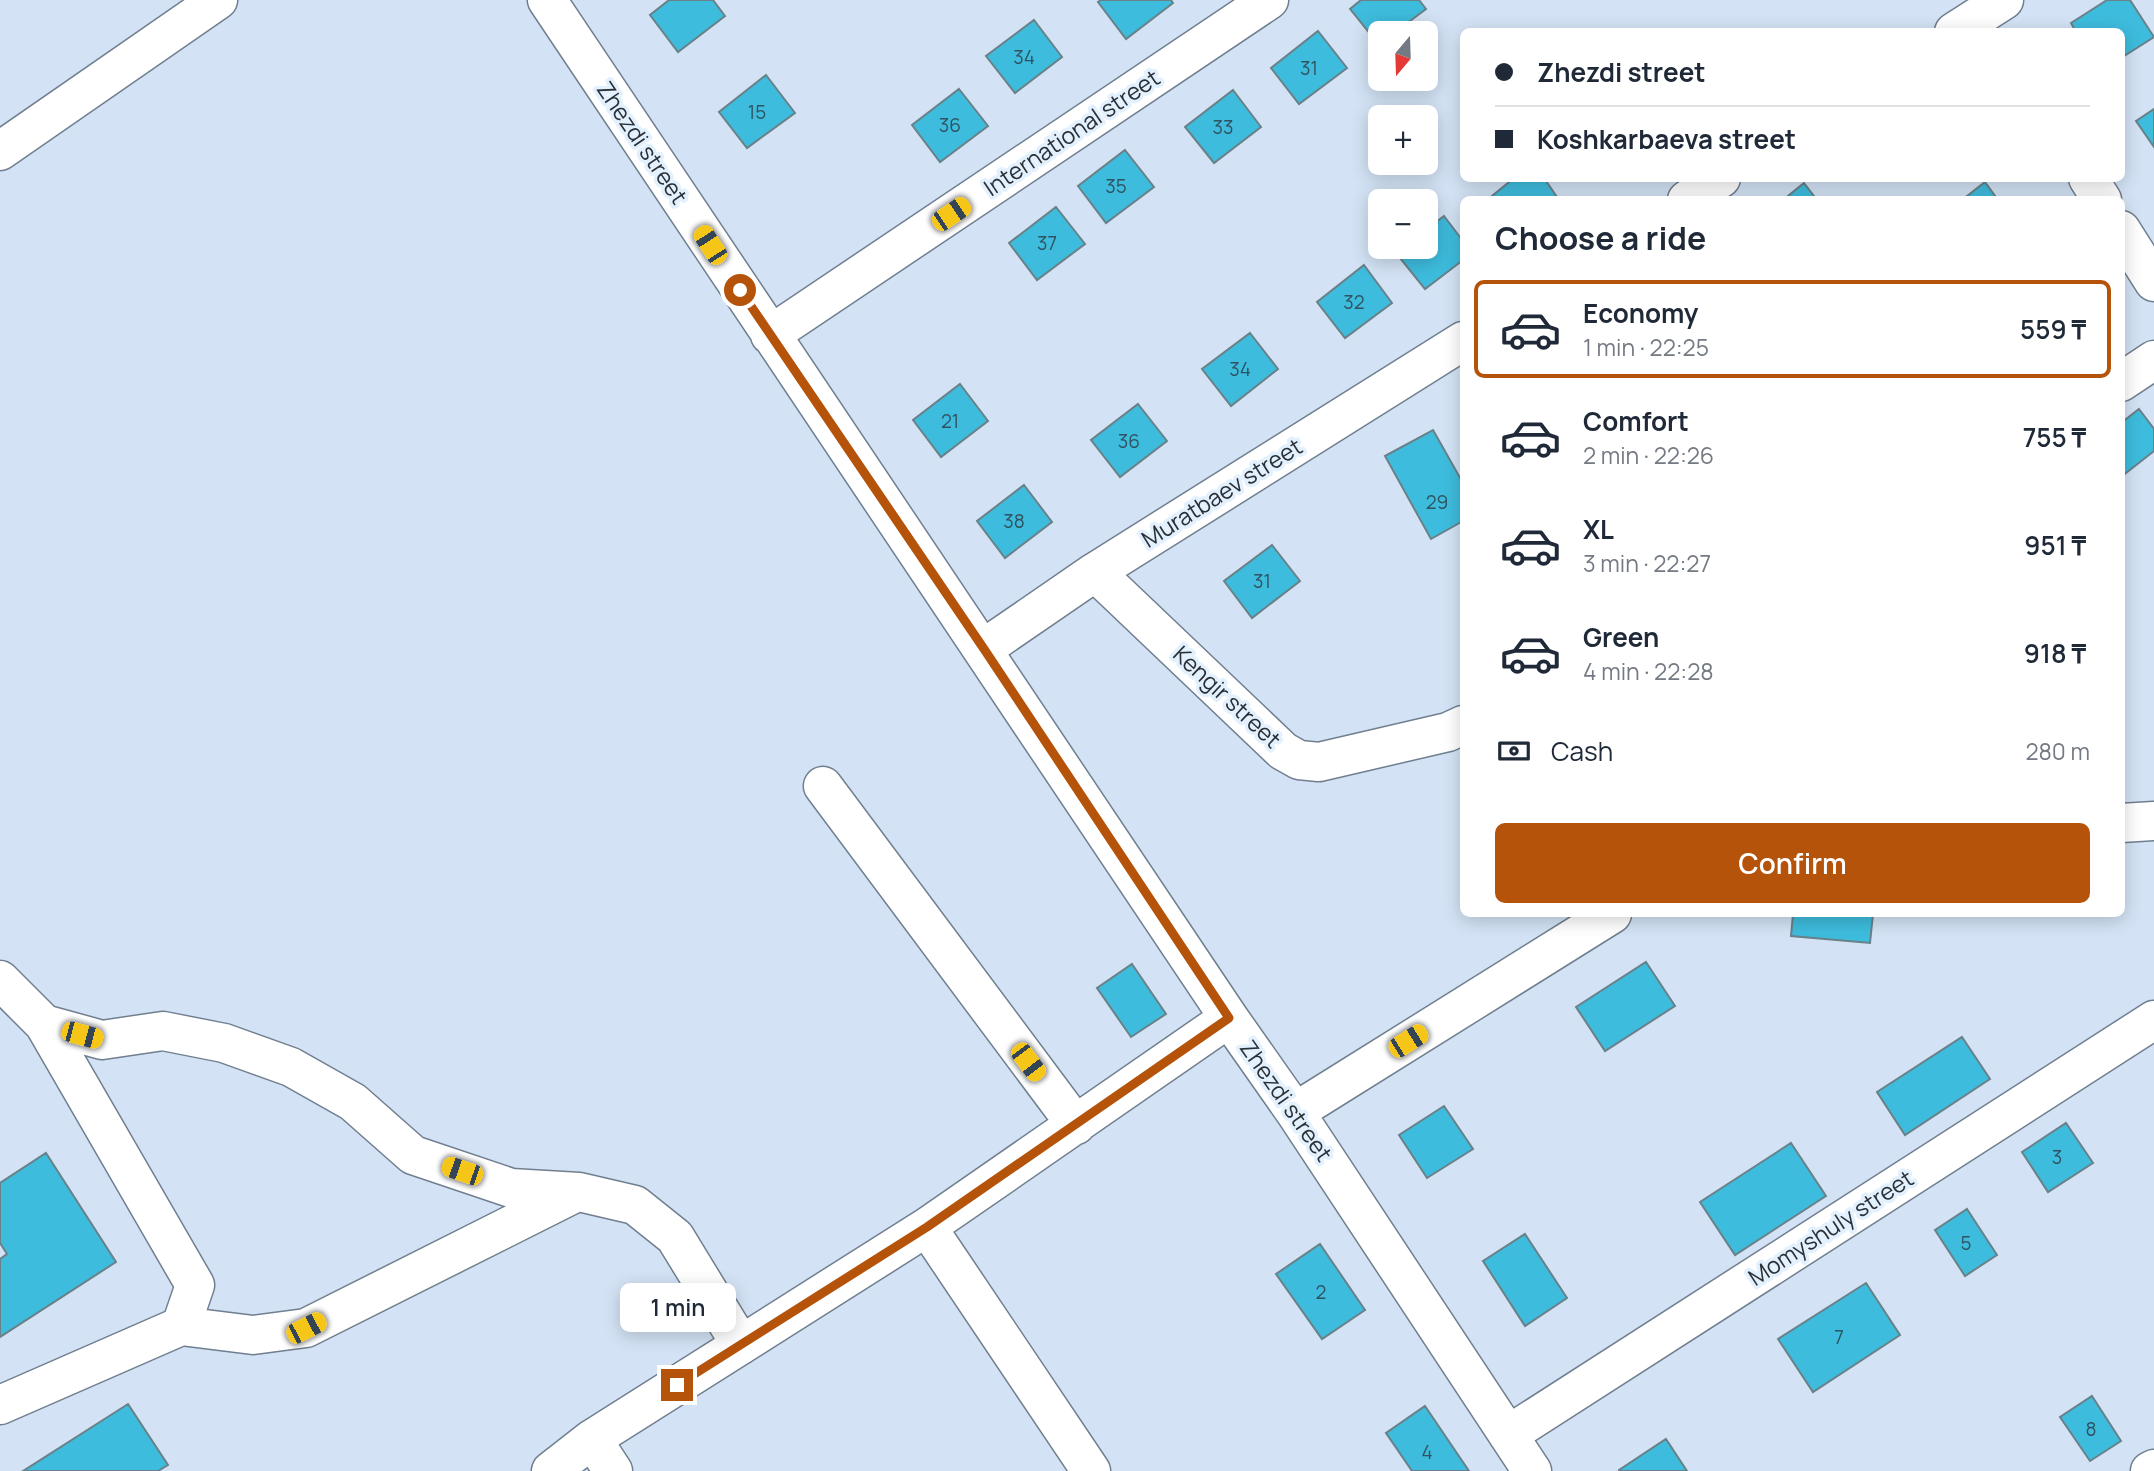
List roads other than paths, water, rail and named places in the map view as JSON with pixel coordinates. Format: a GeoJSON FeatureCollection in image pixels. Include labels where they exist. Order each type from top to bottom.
{"type":"FeatureCollection","features":[{"type":"Feature","properties":{"kind":"street"},"geometry":{"type":"LineString","coordinates":[[0,151],[218,0]]}},
{"type":"Feature","properties":{"kind":"street","name":"International street"},"geometry":{"type":"LineString","coordinates":[[770,335],[1269,0]]}},
{"type":"Feature","properties":{"kind":"street","name":"Zhezdi street"},"geometry":{"type":"LineString","coordinates":[[564,6],[770,335],[1295,1112],[1532,1471]]}},
{"type":"Feature","properties":{"kind":"street"},"geometry":{"type":"LineString","coordinates":[[1694,196],[1715,182]]}},
{"type":"Feature","properties":{"kind":"street"},"geometry":{"type":"LineString","coordinates":[[2125,236],[2154,282]]}},
{"type":"Feature","properties":{"kind":"street","name":"Muratbaev street"},"geometry":{"type":"LineString","coordinates":[[984,649],[1095,572],[1460,343]]}},
{"type":"Feature","properties":{"kind":"street"},"geometry":{"type":"LineString","coordinates":[[2125,379],[2154,360]]}},
{"type":"Feature","properties":{"kind":"street","name":"Kengir street"},"geometry":{"type":"LineString","coordinates":[[1095,572],[1283,751],[1299,760],[1319,762],[1448,732],[1460,726]]}},
{"type":"Feature","properties":{"kind":"street"},"geometry":{"type":"LineString","coordinates":[[823,786],[1076,1125]]}},
{"type":"Feature","properties":{"kind":"street"},"geometry":{"type":"LineString","coordinates":[[2125,823],[2154,821]]}},
{"type":"Feature","properties":{"kind":"street"},"geometry":{"type":"LineString","coordinates":[[1295,1112],[1607,917]]}},
{"type":"Feature","properties":{"kind":"street"},"geometry":{"type":"LineString","coordinates":[[0,979],[44,1024],[195,1285],[181,1326]]}},
{"type":"Feature","properties":{"kind":"street"},"geometry":{"type":"LineString","coordinates":[[551,1471],[592,1439],[927,1227],[1229,1018]]}},
{"type":"Feature","properties":{"kind":"street","name":"Momyshuly street"},"geometry":{"type":"LineString","coordinates":[[1508,1435],[2154,1020]]}},
{"type":"Feature","properties":{"kind":"street"},"geometry":{"type":"LineString","coordinates":[[44,1024],[102,1040],[163,1031],[224,1043],[291,1067],[353,1102],[413,1155],[511,1188],[579,1192],[635,1205],[675,1237],[741,1345]]}},
{"type":"Feature","properties":{"kind":"street"},"geometry":{"type":"LineString","coordinates":[[0,1405],[181,1326],[253,1335],[306,1328],[579,1192]]}},
{"type":"Feature","properties":{"kind":"street"},"geometry":{"type":"LineString","coordinates":[[927,1227],[1091,1471]]}},
{"type":"Feature","properties":{"kind":"street"},"geometry":{"type":"LineString","coordinates":[[592,1439],[613,1471]]}}]}
